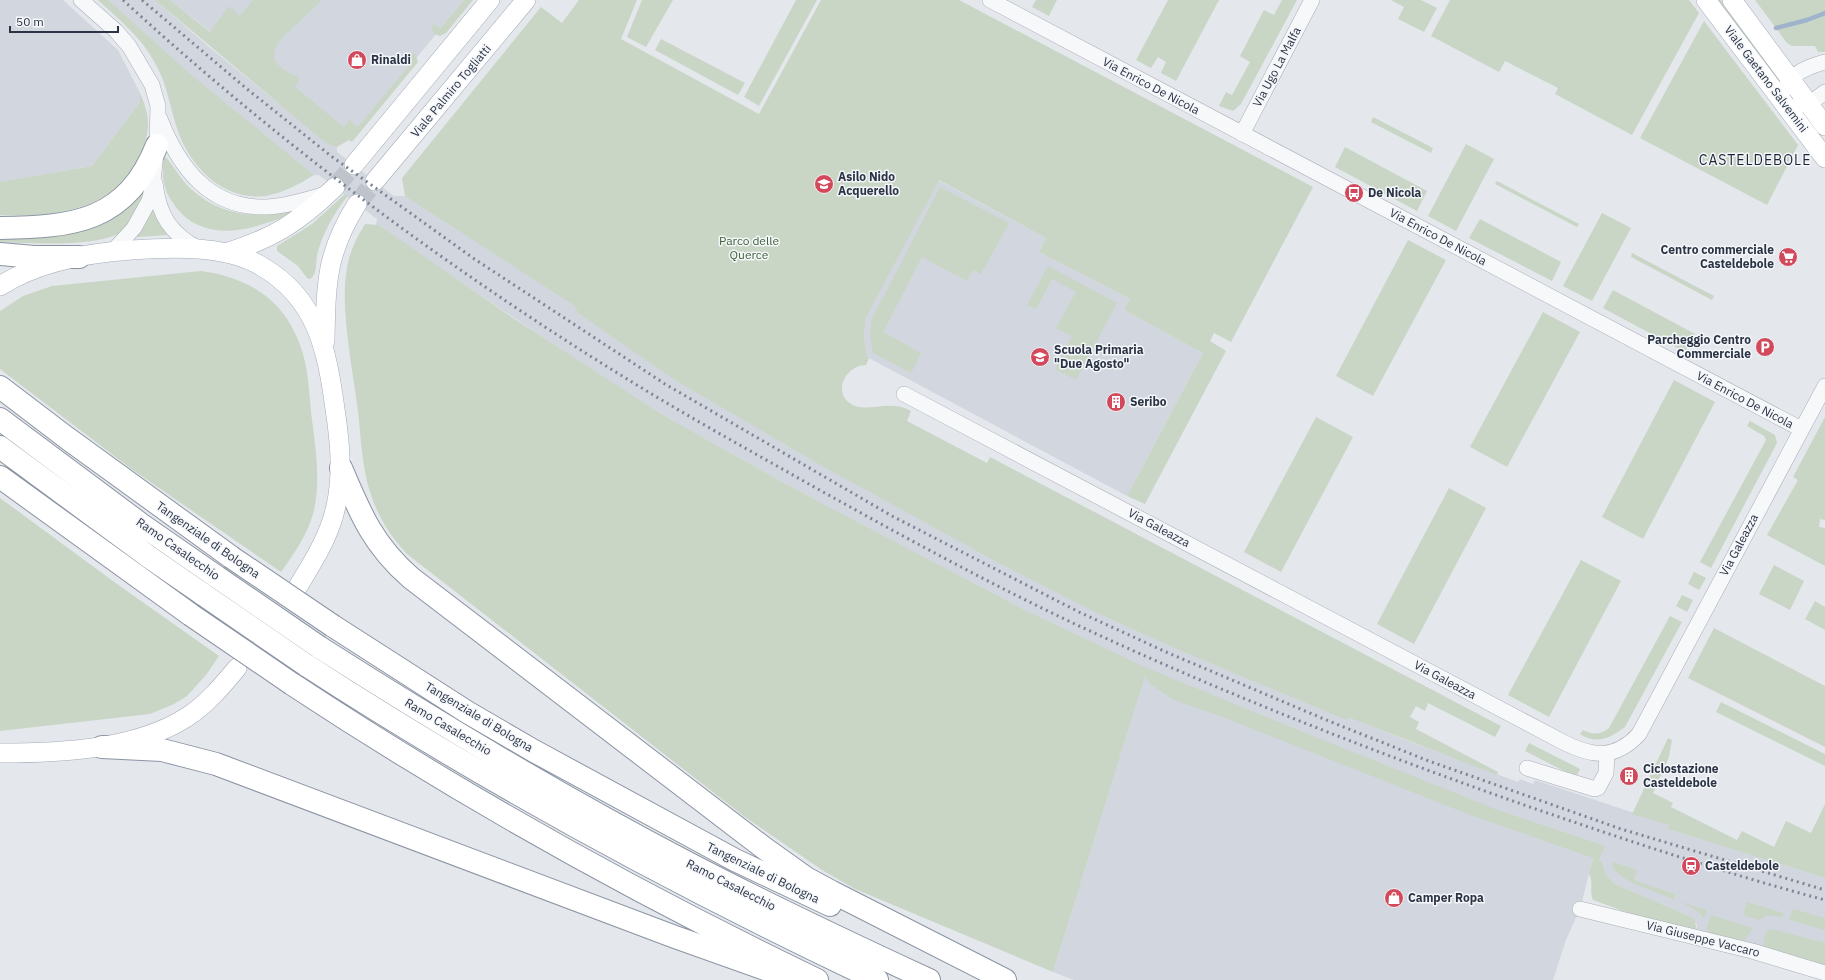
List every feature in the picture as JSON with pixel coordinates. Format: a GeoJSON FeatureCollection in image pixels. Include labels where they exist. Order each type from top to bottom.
{"type":"FeatureCollection","features":[{"type":"Feature","properties":{"kind":"highway"},"geometry":{"type":"LineString","coordinates":[[0,228],[65,224],[83,220],[105,211],[126,195],[139,181],[146,170],[157,145]]}},
{"type":"Feature","properties":{"kind":"highway"},"geometry":{"type":"LineString","coordinates":[[0,254],[34,257],[79,257]]}},
{"type":"Feature","properties":{"kind":"highway","name":"Tangenziale di Bologna"},"geometry":{"type":"LineString","coordinates":[[0,387],[66,438],[231,557],[333,626],[467,712],[657,819],[735,860],[810,896],[997,980]]}},
{"type":"Feature","properties":{"kind":"highway","name":"Ramo Casalecchio"},"geometry":{"type":"LineString","coordinates":[[0,419],[142,525],[319,646],[436,722],[592,811],[752,896],[929,980]]}},
{"type":"Feature","properties":{"kind":"highway","name":"Ramo Casalecchio"},"geometry":{"type":"LineString","coordinates":[[0,447],[149,557],[306,665],[383,715],[494,782],[657,871],[739,914],[877,980]]}},
{"type":"Feature","properties":{"kind":"highway"},"geometry":{"type":"LineString","coordinates":[[341,468],[366,525],[379,546],[410,578],[764,848],[806,878],[1005,980]]}},
{"type":"Feature","properties":{"kind":"highway"},"geometry":{"type":"LineString","coordinates":[[0,477],[190,615],[292,684],[463,791],[577,856],[718,932],[817,980]]}},
{"type":"Feature","properties":{"kind":"highway"},"geometry":{"type":"LineString","coordinates":[[102,747],[162,750],[216,764],[668,934],[796,980]]}},
{"type":"Feature","properties":{"kind":"main road"},"geometry":{"type":"LineString","coordinates":[[354,165],[490,0]]}},
{"type":"Feature","properties":{"kind":"main road","name":"Viale Palmiro Togliatti"},"geometry":{"type":"LineString","coordinates":[[375,181],[526,0]]}},
{"type":"Feature","properties":{"kind":"main road","name":"Viale Gaetano Salvemini"},"geometry":{"type":"LineString","coordinates":[[1706,0],[1825,158]]}},
{"type":"Feature","properties":{"kind":"main road","name":"Viale Gaetano Salvemini"},"geometry":{"type":"LineString","coordinates":[[1732,0],[1825,126]]}},
{"type":"Feature","properties":{"kind":"main road"},"geometry":{"type":"LineString","coordinates":[[225,253],[256,243],[282,230],[309,212],[332,190]]}},
{"type":"Feature","properties":{"kind":"main road"},"geometry":{"type":"LineString","coordinates":[[298,585],[319,551],[331,525],[336,506],[341,468],[338,431],[325,350],[326,304],[331,263],[339,236],[358,204]]}},
{"type":"Feature","properties":{"kind":"main road"},"geometry":{"type":"LineString","coordinates":[[0,286],[28,272],[79,257],[112,252],[200,250],[236,255],[260,265],[288,286],[302,301],[312,318],[325,350]]}},
{"type":"Feature","properties":{"kind":"main road"},"geometry":{"type":"LineString","coordinates":[[0,753],[60,752],[102,747],[148,735],[175,724],[200,708],[237,668]]}},
{"type":"Feature","properties":{"kind":"street"},"geometry":{"type":"LineString","coordinates":[[81,0],[116,31],[129,46],[152,85],[156,97],[158,114],[157,145],[154,178],[149,201],[137,223],[112,252]]}},
{"type":"Feature","properties":{"kind":"street","name":"Via Enrico De Nicola"},"geometry":{"type":"LineString","coordinates":[[990,0],[1801,429]]}},
{"type":"Feature","properties":{"kind":"street","name":"Via Ugo La Malfa"},"geometry":{"type":"LineString","coordinates":[[1242,134],[1312,0]]}},
{"type":"Feature","properties":{"kind":"street"},"geometry":{"type":"LineString","coordinates":[[1825,62],[1811,67],[1790,78],[1785,89],[1784,103],[1793,105],[1809,104],[1825,92]]}},
{"type":"Feature","properties":{"kind":"street"},"geometry":{"type":"LineString","coordinates":[[158,114],[167,138],[190,174],[208,191],[221,198],[250,206],[266,207],[283,205],[332,190]]}},
{"type":"Feature","properties":{"kind":"street"},"geometry":{"type":"LineString","coordinates":[[154,178],[161,211],[168,224],[185,242],[200,250]]}},
{"type":"Feature","properties":{"kind":"street","name":"Via Galeazza"},"geometry":{"type":"LineString","coordinates":[[904,394],[1563,742],[1587,753],[1607,753],[1624,747],[1632,742],[1643,727],[1825,386]]}},
{"type":"Feature","properties":{"kind":"street"},"geometry":{"type":"LineString","coordinates":[[1527,768],[1595,789],[1598,788],[1606,773],[1607,753]]}},
{"type":"Feature","properties":{"kind":"street","name":"Via Giuseppe Vaccaro"},"geometry":{"type":"LineString","coordinates":[[1580,908],[1773,957],[1825,973]]}},
{"type":"Feature","properties":{"kind":"shaded area"},"geometry":{"type":"Polygon","coordinates":[[[0,0],[63,0],[118,50],[140,93],[140,102],[92,166],[0,182],[0,0]]]}},
{"type":"Feature","properties":{"kind":"shaded area"},"geometry":{"type":"Polygon","coordinates":[[[98,0],[155,0],[209,47],[330,145],[337,147],[337,152],[394,196],[405,196],[1180,647],[1403,739],[1518,782],[1520,779],[1533,784],[1535,780],[1670,825],[1669,829],[1825,878],[1825,966],[1697,930],[1697,925],[1689,916],[1615,884],[1606,875],[1602,862],[1593,858],[1580,909],[1566,940],[1553,980],[1074,980],[1053,972],[1145,675],[784,483],[658,412],[600,376],[379,225],[376,225],[377,219],[319,175],[314,175],[184,85],[120,20],[98,0]]]}},
{"type":"Feature","properties":{"kind":"shaded area"},"geometry":{"type":"Polygon","coordinates":[[[170,0],[464,0],[349,140],[170,0]]]}},
{"type":"Feature","properties":{"kind":"shaded area"},"geometry":{"type":"Polygon","coordinates":[[[938,180],[1046,238],[1039,252],[1130,299],[1124,310],[1203,353],[1127,496],[867,357],[864,335],[866,318],[938,180]]]}},
{"type":"Feature","properties":{"kind":"green space"},"geometry":{"type":"Polygon","coordinates":[[[98,0],[108,0],[190,74],[314,175],[291,188],[266,196],[251,196],[237,193],[224,188],[212,180],[193,160],[185,147],[176,125],[163,80],[149,54],[129,29],[98,0]]]}},
{"type":"Feature","properties":{"kind":"green space"},"geometry":{"type":"Polygon","coordinates":[[[155,0],[170,0],[210,32],[229,6],[240,16],[253,0],[322,0],[281,39],[274,53],[275,59],[281,68],[300,78],[295,87],[344,127],[349,120],[358,127],[413,61],[406,55],[408,53],[415,54],[418,62],[352,142],[349,140],[337,147],[330,145],[320,138],[155,0]]]}},
{"type":"Feature","properties":{"kind":"green space"},"geometry":{"type":"Polygon","coordinates":[[[464,0],[473,0],[446,33],[440,36],[434,34],[432,30],[433,23],[440,29],[464,0]]]}},
{"type":"Feature","properties":{"kind":"green space","name":"Parco delle Querce"},"geometry":{"type":"Polygon","coordinates":[[[579,0],[637,0],[621,39],[759,114],[821,0],[959,0],[1313,187],[1231,342],[1214,333],[1210,341],[1226,351],[1145,504],[1127,496],[1203,353],[1124,310],[1130,299],[1039,252],[1046,238],[939,180],[866,318],[864,335],[867,357],[869,358],[866,365],[859,366],[847,374],[842,386],[843,393],[845,399],[857,407],[895,406],[903,407],[911,411],[907,421],[987,463],[990,457],[1501,726],[1495,737],[1428,703],[1425,711],[1416,706],[1410,717],[1419,722],[1416,729],[1498,772],[1497,775],[1348,717],[1347,720],[1179,650],[1091,610],[999,563],[824,467],[675,380],[578,313],[575,306],[405,196],[402,178],[541,7],[562,23],[579,0]]]}},
{"type":"Feature","properties":{"kind":"green space"},"geometry":{"type":"Polygon","coordinates":[[[642,0],[673,0],[646,47],[627,37],[642,0]]]}},
{"type":"Feature","properties":{"kind":"green space"},"geometry":{"type":"Polygon","coordinates":[[[796,0],[817,0],[759,106],[744,97],[796,0]]]}},
{"type":"Feature","properties":{"kind":"green space"},"geometry":{"type":"Polygon","coordinates":[[[1036,0],[1057,0],[1049,16],[1032,7],[1036,0]]]}},
{"type":"Feature","properties":{"kind":"green space"},"geometry":{"type":"Polygon","coordinates":[[[1168,0],[1219,0],[1176,81],[1161,73],[1166,62],[1158,57],[1151,68],[1136,60],[1168,0]]]}},
{"type":"Feature","properties":{"kind":"green space"},"geometry":{"type":"Polygon","coordinates":[[[1282,0],[1297,0],[1241,104],[1233,111],[1219,106],[1226,92],[1232,95],[1250,62],[1240,56],[1264,10],[1274,15],[1282,0]]]}},
{"type":"Feature","properties":{"kind":"green space"},"geometry":{"type":"Polygon","coordinates":[[[1391,0],[1421,0],[1437,8],[1424,32],[1398,19],[1404,7],[1391,0]]]}},
{"type":"Feature","properties":{"kind":"green space"},"geometry":{"type":"Polygon","coordinates":[[[1450,0],[1689,0],[1699,13],[1632,135],[1555,94],[1558,88],[1505,61],[1499,72],[1431,36],[1450,0]]]}},
{"type":"Feature","properties":{"kind":"green space"},"geometry":{"type":"Polygon","coordinates":[[[1716,0],[1721,0],[1778,78],[1777,79],[1716,0]]]}},
{"type":"Feature","properties":{"kind":"green space"},"geometry":{"type":"Polygon","coordinates":[[[1755,0],[1825,0],[1825,52],[1818,52],[1815,46],[1792,46],[1787,43],[1755,0]]]}},
{"type":"Feature","properties":{"kind":"green space"},"geometry":{"type":"Polygon","coordinates":[[[1704,21],[1798,145],[1767,205],[1640,138],[1704,21]]]}},
{"type":"Feature","properties":{"kind":"green space"},"geometry":{"type":"Polygon","coordinates":[[[661,39],[745,83],[738,95],[655,50],[661,39]]]}},
{"type":"Feature","properties":{"kind":"green space"},"geometry":{"type":"Polygon","coordinates":[[[140,93],[148,121],[146,141],[133,169],[120,185],[103,197],[85,206],[43,214],[0,215],[0,182],[92,166],[140,102],[140,93]]]}},
{"type":"Feature","properties":{"kind":"green space"},"geometry":{"type":"Polygon","coordinates":[[[1373,117],[1433,148],[1431,153],[1371,122],[1373,117]]]}},
{"type":"Feature","properties":{"kind":"green space"},"geometry":{"type":"Polygon","coordinates":[[[1466,144],[1494,159],[1456,231],[1428,216],[1466,144]]]}},
{"type":"Feature","properties":{"kind":"green space"},"geometry":{"type":"Polygon","coordinates":[[[1345,147],[1427,191],[1417,211],[1335,167],[1345,147]]]}},
{"type":"Feature","properties":{"kind":"green space"},"geometry":{"type":"Polygon","coordinates":[[[166,157],[191,189],[214,205],[227,210],[254,215],[295,209],[279,219],[247,228],[222,231],[199,225],[188,219],[179,211],[171,200],[163,175],[163,161],[166,157]]]}},
{"type":"Feature","properties":{"kind":"green space"},"geometry":{"type":"Polygon","coordinates":[[[1497,181],[1579,224],[1577,227],[1495,184],[1497,181]]]}},
{"type":"Feature","properties":{"kind":"green space"},"geometry":{"type":"Polygon","coordinates":[[[146,184],[140,203],[126,228],[110,237],[80,242],[62,243],[0,242],[0,236],[42,235],[146,184]]]}},
{"type":"Feature","properties":{"kind":"green space"},"geometry":{"type":"Polygon","coordinates":[[[940,187],[1009,223],[981,274],[973,270],[967,281],[922,257],[883,332],[921,353],[911,373],[873,353],[870,335],[872,319],[940,187]]]}},
{"type":"Feature","properties":{"kind":"green space"},"geometry":{"type":"Polygon","coordinates":[[[345,194],[348,196],[333,216],[325,232],[317,255],[314,275],[310,279],[307,278],[298,266],[277,251],[277,246],[312,224],[345,194]]]}},
{"type":"Feature","properties":{"kind":"green space"},"geometry":{"type":"Polygon","coordinates":[[[152,206],[167,235],[135,236],[152,206]]]}},
{"type":"Feature","properties":{"kind":"green space"},"geometry":{"type":"Polygon","coordinates":[[[1602,213],[1631,228],[1592,301],[1563,286],[1602,213]]]}},
{"type":"Feature","properties":{"kind":"green space"},"geometry":{"type":"Polygon","coordinates":[[[1480,219],[1561,262],[1552,281],[1469,238],[1480,219]]]}},
{"type":"Feature","properties":{"kind":"green space"},"geometry":{"type":"Polygon","coordinates":[[[365,224],[379,225],[513,318],[658,412],[784,483],[1024,610],[1147,668],[1495,809],[1605,846],[1599,860],[1602,862],[1606,875],[1615,884],[1689,916],[1694,919],[1697,930],[1634,915],[1593,900],[1589,874],[1593,858],[1465,813],[1223,717],[1174,700],[1150,684],[1145,676],[1053,972],[855,889],[822,870],[745,817],[407,554],[395,540],[378,511],[368,485],[362,453],[358,411],[346,324],[345,290],[348,261],[352,248],[365,224]]]}},
{"type":"Feature","properties":{"kind":"green space"},"geometry":{"type":"Polygon","coordinates":[[[1408,240],[1446,260],[1373,396],[1336,376],[1408,240]]]}},
{"type":"Feature","properties":{"kind":"green space"},"geometry":{"type":"Polygon","coordinates":[[[1632,253],[1714,296],[1712,300],[1631,257],[1632,253]]]}},
{"type":"Feature","properties":{"kind":"green space"},"geometry":{"type":"Polygon","coordinates":[[[1048,266],[1117,303],[1076,380],[1055,369],[1072,336],[1056,328],[1076,292],[1052,279],[1036,309],[1027,305],[1048,266]]]}},
{"type":"Feature","properties":{"kind":"green space"},"geometry":{"type":"Polygon","coordinates":[[[201,271],[234,279],[262,293],[274,303],[284,315],[293,329],[303,354],[308,382],[316,455],[317,491],[313,514],[304,537],[281,572],[130,468],[0,369],[0,311],[23,296],[52,286],[201,271]]]}},
{"type":"Feature","properties":{"kind":"green space"},"geometry":{"type":"Polygon","coordinates":[[[1613,290],[1695,334],[1685,352],[1603,308],[1613,290]]]}},
{"type":"Feature","properties":{"kind":"green space"},"geometry":{"type":"Polygon","coordinates":[[[1543,312],[1580,332],[1507,467],[1470,447],[1543,312]]]}},
{"type":"Feature","properties":{"kind":"green space"},"geometry":{"type":"Polygon","coordinates":[[[1674,380],[1715,402],[1643,539],[1602,517],[1674,380]]]}},
{"type":"Feature","properties":{"kind":"green space"},"geometry":{"type":"Polygon","coordinates":[[[1316,417],[1353,437],[1281,572],[1244,552],[1316,417]]]}},
{"type":"Feature","properties":{"kind":"green space"},"geometry":{"type":"Polygon","coordinates":[[[1825,417],[1825,520],[1820,519],[1819,527],[1825,528],[1825,566],[1767,535],[1798,480],[1793,477],[1825,417]]]}},
{"type":"Feature","properties":{"kind":"green space"},"geometry":{"type":"Polygon","coordinates":[[[1750,421],[1775,435],[1777,443],[1711,568],[1700,562],[1766,440],[1764,436],[1747,426],[1750,421]]]}},
{"type":"Feature","properties":{"kind":"green space"},"geometry":{"type":"Polygon","coordinates":[[[1449,488],[1486,508],[1414,644],[1377,624],[1449,488]]]}},
{"type":"Feature","properties":{"kind":"green space"},"geometry":{"type":"Polygon","coordinates":[[[0,498],[117,584],[219,656],[206,675],[187,696],[174,704],[150,714],[0,731],[0,498]]]}},
{"type":"Feature","properties":{"kind":"green space"},"geometry":{"type":"Polygon","coordinates":[[[1581,560],[1621,581],[1549,717],[1508,695],[1581,560]]]}},
{"type":"Feature","properties":{"kind":"green space"},"geometry":{"type":"Polygon","coordinates":[[[1774,565],[1804,581],[1790,610],[1759,594],[1774,565]]]}},
{"type":"Feature","properties":{"kind":"green space"},"geometry":{"type":"Polygon","coordinates":[[[1694,572],[1706,578],[1699,590],[1688,584],[1694,572]]]}},
{"type":"Feature","properties":{"kind":"green space"},"geometry":{"type":"Polygon","coordinates":[[[1682,595],[1693,600],[1687,612],[1676,606],[1682,595]]]}},
{"type":"Feature","properties":{"kind":"green space"},"geometry":{"type":"Polygon","coordinates":[[[1815,601],[1825,607],[1825,630],[1805,619],[1815,601]]]}},
{"type":"Feature","properties":{"kind":"green space"},"geometry":{"type":"Polygon","coordinates":[[[1670,616],[1682,622],[1625,727],[1609,737],[1598,740],[1580,734],[1583,730],[1596,734],[1609,728],[1670,616]]]}},
{"type":"Feature","properties":{"kind":"green space"},"geometry":{"type":"Polygon","coordinates":[[[1714,628],[1825,686],[1825,747],[1688,678],[1714,628]]]}},
{"type":"Feature","properties":{"kind":"green space"},"geometry":{"type":"Polygon","coordinates":[[[1721,702],[1825,754],[1825,766],[1716,712],[1721,702]]]}},
{"type":"Feature","properties":{"kind":"green space"},"geometry":{"type":"Polygon","coordinates":[[[1668,738],[1672,740],[1669,757],[1653,793],[1673,803],[1671,807],[1737,840],[1742,831],[1774,847],[1786,821],[1811,833],[1825,804],[1825,878],[1668,829],[1669,825],[1632,814],[1668,738]]]}},
{"type":"Feature","properties":{"kind":"green space"},"geometry":{"type":"Polygon","coordinates":[[[1529,743],[1580,769],[1576,777],[1525,751],[1529,743]]]}},
{"type":"Feature","properties":{"kind":"green space"},"geometry":{"type":"Polygon","coordinates":[[[1613,862],[1637,870],[1634,880],[1675,894],[1674,900],[1623,877],[1615,870],[1613,862]]]}},
{"type":"Feature","properties":{"kind":"green space"},"geometry":{"type":"Polygon","coordinates":[[[1678,901],[1707,910],[1704,918],[1697,911],[1678,901]]]}},
{"type":"Feature","properties":{"kind":"green space"},"geometry":{"type":"Polygon","coordinates":[[[1747,902],[1783,913],[1782,917],[1768,915],[1759,920],[1743,915],[1747,902]]]}},
{"type":"Feature","properties":{"kind":"green space"},"geometry":{"type":"Polygon","coordinates":[[[1793,909],[1825,918],[1825,930],[1789,920],[1793,909]]]}},
{"type":"Feature","properties":{"kind":"green space"},"geometry":{"type":"Polygon","coordinates":[[[1711,915],[1753,928],[1744,941],[1741,942],[1708,932],[1707,928],[1711,915]]]}},
{"type":"Feature","properties":{"kind":"green space"},"geometry":{"type":"Polygon","coordinates":[[[1771,929],[1825,943],[1825,966],[1765,948],[1764,937],[1771,929]]]}},
{"type":"Feature","properties":{"kind":"waterway"},"geometry":{"type":"LineString","coordinates":[[1776,28],[1807,20],[1825,13]]}},
{"type":"Feature","properties":{"kind":"tunnel"},"geometry":{"type":"LineString","coordinates":[[335,187],[354,165]]}},
{"type":"Feature","properties":{"kind":"tunnel"},"geometry":{"type":"LineString","coordinates":[[357,204],[375,181]]}},
{"type":"Feature","properties":{"kind":"railway"},"geometry":{"type":"LineString","coordinates":[[123,0],[248,109],[313,161],[379,212],[515,307],[655,396],[807,483],[940,556],[1075,624],[1186,674],[1299,721],[1527,806],[1675,856],[1825,900]]}},
{"type":"Feature","properties":{"kind":"railway"},"geometry":{"type":"LineString","coordinates":[[142,0],[247,89],[331,156],[473,258],[665,384],[892,516],[1079,612],[1166,652],[1324,719],[1426,760],[1621,829],[1825,890]]}},
{"type":"Feature","properties":{"kind":"place","name":"Rinaldi"},"geometry":{"type":"Point","coordinates":[357,60]}},
{"type":"Feature","properties":{"kind":"place","name":"Asilo Nido Acquerello"},"geometry":{"type":"Point","coordinates":[824,184]}},
{"type":"Feature","properties":{"kind":"place","name":"De Nicola"},"geometry":{"type":"Point","coordinates":[1354,193]}},
{"type":"Feature","properties":{"kind":"place","name":"Centro commerciale Casteldebole"},"geometry":{"type":"Point","coordinates":[1788,257]}},
{"type":"Feature","properties":{"kind":"place","name":"Parcheggio Centro Commerciale"},"geometry":{"type":"Point","coordinates":[1765,347]}},
{"type":"Feature","properties":{"kind":"place","name":"Scuola Primaria \"Due Agosto\""},"geometry":{"type":"Point","coordinates":[1040,357]}},
{"type":"Feature","properties":{"kind":"place","name":"Seribo"},"geometry":{"type":"Point","coordinates":[1116,402]}},
{"type":"Feature","properties":{"kind":"place","name":"Ciclostazione Casteldebole"},"geometry":{"type":"Point","coordinates":[1629,776]}},
{"type":"Feature","properties":{"kind":"place","name":"Casteldebole"},"geometry":{"type":"Point","coordinates":[1691,866]}},
{"type":"Feature","properties":{"kind":"place","name":"Camper Ropa"},"geometry":{"type":"Point","coordinates":[1394,898]}},
{"type":"Feature","properties":{"kind":"district","name":"CASTELDEBOLE"},"geometry":{"type":"Point","coordinates":[1755,160]}}]}
